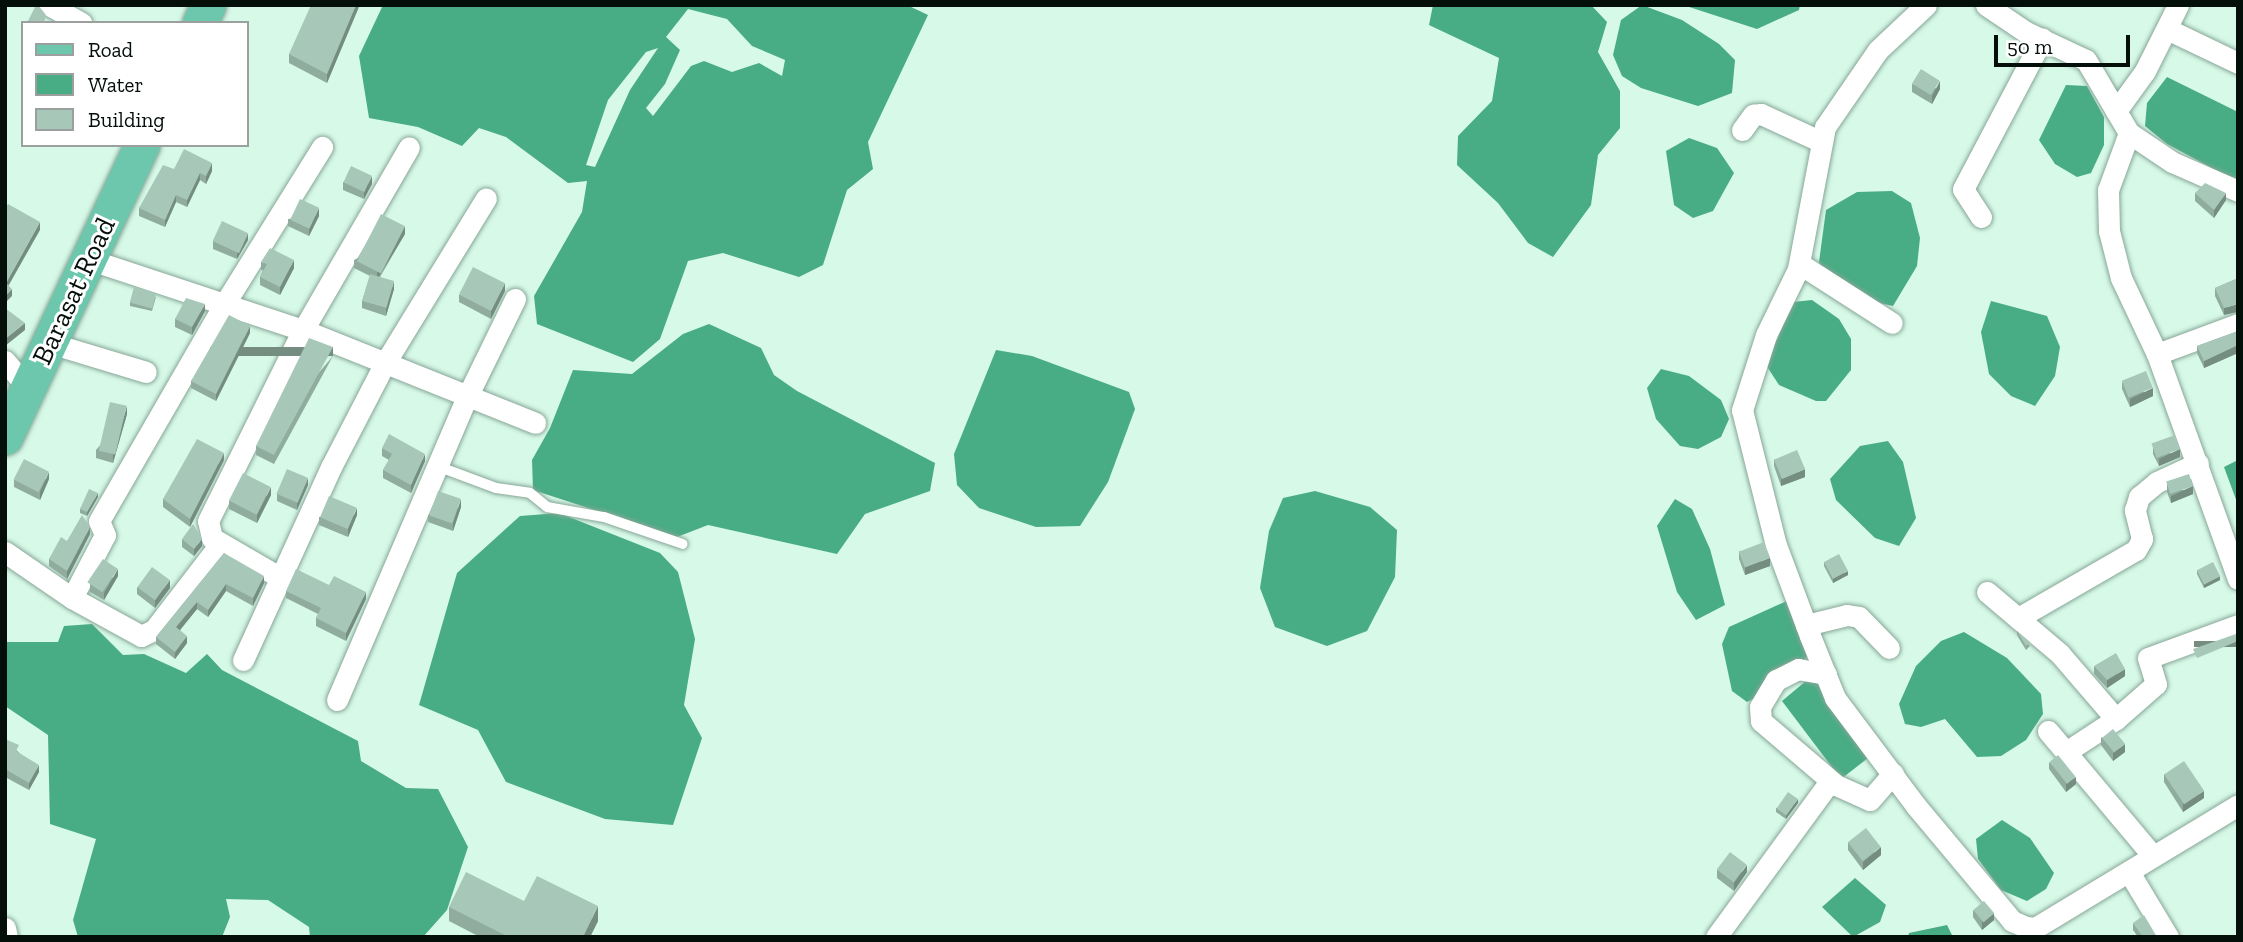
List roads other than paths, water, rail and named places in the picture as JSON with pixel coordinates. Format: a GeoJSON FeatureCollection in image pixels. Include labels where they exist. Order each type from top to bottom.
{"type":"FeatureCollection","features":[{"type":"Feature","properties":{"kind":"main road"},"geometry":{"type":"LineString","coordinates":[[201,21],[208,5]]}},
{"type":"Feature","properties":{"kind":"main road","name":"Barasat Road"},"geometry":{"type":"LineString","coordinates":[[5,437],[141,147]]}},
{"type":"Feature","properties":{"kind":"street"},"geometry":{"type":"LineString","coordinates":[[49,5],[77,21]]}},
{"type":"Feature","properties":{"kind":"street"},"geometry":{"type":"LineString","coordinates":[[1926,5],[1878,50],[1825,127],[1800,264],[1766,335],[1742,410],[1776,545],[1806,625],[1835,698],[2012,921],[2025,932],[2238,805]]}},
{"type":"Feature","properties":{"kind":"street"},"geometry":{"type":"LineString","coordinates":[[1986,5],[2042,39],[2086,60],[2129,134],[2172,163],[2238,191]]}},
{"type":"Feature","properties":{"kind":"street"},"geometry":{"type":"LineString","coordinates":[[2116,111],[2145,71],[2178,5]]}},
{"type":"Feature","properties":{"kind":"street"},"geometry":{"type":"LineString","coordinates":[[2167,29],[2238,63]]}},
{"type":"Feature","properties":{"kind":"street"},"geometry":{"type":"LineString","coordinates":[[1981,217],[1963,189],[2042,39]]}},
{"type":"Feature","properties":{"kind":"street"},"geometry":{"type":"LineString","coordinates":[[1742,130],[1753,115],[1761,114],[1822,142]]}},
{"type":"Feature","properties":{"kind":"street"},"geometry":{"type":"LineString","coordinates":[[2129,134],[2108,190],[2109,231],[2121,278],[2157,355],[2238,579]]}},
{"type":"Feature","properties":{"kind":"street"},"geometry":{"type":"LineString","coordinates":[[72,598],[106,536],[98,524],[225,303],[322,147]]}},
{"type":"Feature","properties":{"kind":"street"},"geometry":{"type":"LineString","coordinates":[[281,578],[220,544],[209,534],[208,521],[303,330],[409,147]]}},
{"type":"Feature","properties":{"kind":"street"},"geometry":{"type":"LineString","coordinates":[[243,660],[385,363],[486,198]]}},
{"type":"Feature","properties":{"kind":"street"},"geometry":{"type":"LineString","coordinates":[[88,259],[303,330],[535,422]]}},
{"type":"Feature","properties":{"kind":"street"},"geometry":{"type":"LineString","coordinates":[[1800,264],[1892,323]]}},
{"type":"Feature","properties":{"kind":"street"},"geometry":{"type":"LineString","coordinates":[[337,700],[468,395],[514,299]]}},
{"type":"Feature","properties":{"kind":"street"},"geometry":{"type":"LineString","coordinates":[[2157,355],[2238,324]]}},
{"type":"Feature","properties":{"kind":"street"},"geometry":{"type":"LineString","coordinates":[[50,343],[146,372]]}},
{"type":"Feature","properties":{"kind":"street"},"geometry":{"type":"LineString","coordinates":[[5,361],[28,387]]}},
{"type":"Feature","properties":{"kind":"street"},"geometry":{"type":"LineString","coordinates":[[2018,618],[2136,550],[2142,539],[2135,510],[2138,497],[2198,463]]}},
{"type":"Feature","properties":{"kind":"street"},"geometry":{"type":"LineString","coordinates":[[5,552],[72,598],[133,634],[149,635],[220,544]]}},
{"type":"Feature","properties":{"kind":"street"},"geometry":{"type":"LineString","coordinates":[[1987,592],[2060,654],[2116,719]]}},
{"type":"Feature","properties":{"kind":"street"},"geometry":{"type":"LineString","coordinates":[[1806,625],[1847,615],[1859,617],[1889,648]]}},
{"type":"Feature","properties":{"kind":"street"},"geometry":{"type":"LineString","coordinates":[[2066,752],[2116,719],[2156,684],[2148,658],[2238,625]]}},
{"type":"Feature","properties":{"kind":"street"},"geometry":{"type":"LineString","coordinates":[[1826,674],[1792,670],[1769,687],[1759,712],[1765,727],[1830,781],[1870,800],[1893,774]]}},
{"type":"Feature","properties":{"kind":"street"},"geometry":{"type":"LineString","coordinates":[[2048,732],[2153,856]]}},
{"type":"Feature","properties":{"kind":"street"},"geometry":{"type":"LineString","coordinates":[[1716,937],[1830,781]]}},
{"type":"Feature","properties":{"kind":"street"},"geometry":{"type":"LineString","coordinates":[[2129,872],[2168,937]]}},
{"type":"Feature","properties":{"kind":"street"},"geometry":{"type":"LineString","coordinates":[[5,928],[7,937]]}},
{"type":"Feature","properties":{"kind":"lane"},"geometry":{"type":"LineString","coordinates":[[437,466],[496,488],[530,493],[547,507],[604,517],[683,544]]}},
{"type":"Feature","properties":{"kind":"water"},"geometry":{"type":"Polygon","coordinates":[[[383,5],[907,5],[928,15],[868,142],[873,169],[847,190],[823,265],[799,277],[723,253],[688,261],[660,339],[633,362],[537,324],[534,296],[582,212],[587,181],[568,183],[506,137],[479,128],[462,146],[418,127],[369,118],[359,56],[383,5]],[[688,9],[666,37],[680,50],[665,84],[646,108],[653,116],[691,66],[704,61],[732,72],[759,63],[782,76],[785,60],[752,46],[727,19],[688,9]],[[658,48],[646,52],[608,100],[586,165],[595,167],[630,90],[658,48]]]}},
{"type":"Feature","properties":{"kind":"water"},"geometry":{"type":"Polygon","coordinates":[[[1433,5],[1591,5],[1607,22],[1598,52],[1620,91],[1620,128],[1598,155],[1591,205],[1553,257],[1528,243],[1498,203],[1457,165],[1458,136],[1492,101],[1499,58],[1429,25],[1433,5]]]}},
{"type":"Feature","properties":{"kind":"water"},"geometry":{"type":"Polygon","coordinates":[[[1642,5],[1682,20],[1719,44],[1735,60],[1732,93],[1698,106],[1641,88],[1622,76],[1613,55],[1621,20],[1642,5]]]}},
{"type":"Feature","properties":{"kind":"water"},"geometry":{"type":"Polygon","coordinates":[[[1683,5],[1800,5],[1799,10],[1757,29],[1683,5]]]}},
{"type":"Feature","properties":{"kind":"water"},"geometry":{"type":"Polygon","coordinates":[[[2167,77],[2238,112],[2238,182],[2167,144],[2145,126],[2147,103],[2167,77]]]}},
{"type":"Feature","properties":{"kind":"water"},"geometry":{"type":"Polygon","coordinates":[[[2066,85],[2087,86],[2104,117],[2104,145],[2091,173],[2077,177],[2055,164],[2039,140],[2066,85]]]}},
{"type":"Feature","properties":{"kind":"water"},"geometry":{"type":"Polygon","coordinates":[[[1689,138],[1717,148],[1734,173],[1713,211],[1693,218],[1674,205],[1666,151],[1689,138]]]}},
{"type":"Feature","properties":{"kind":"water"},"geometry":{"type":"Polygon","coordinates":[[[1892,191],[1911,203],[1920,238],[1917,266],[1893,306],[1870,301],[1825,275],[1819,262],[1826,210],[1857,192],[1892,191]]]}},
{"type":"Feature","properties":{"kind":"water"},"geometry":{"type":"Polygon","coordinates":[[[1812,300],[1839,319],[1851,339],[1851,370],[1826,401],[1816,401],[1779,385],[1766,365],[1793,302],[1812,300]]]}},
{"type":"Feature","properties":{"kind":"water"},"geometry":{"type":"Polygon","coordinates":[[[1991,301],[2047,316],[2060,347],[2055,376],[2035,406],[2011,396],[1989,374],[1981,332],[1991,301]]]}},
{"type":"Feature","properties":{"kind":"water"},"geometry":{"type":"Polygon","coordinates":[[[709,324],[761,348],[774,375],[797,391],[935,463],[930,491],[865,514],[837,554],[708,525],[677,537],[533,490],[532,460],[550,428],[573,370],[632,374],[683,334],[709,324]]]}},
{"type":"Feature","properties":{"kind":"water"},"geometry":{"type":"Polygon","coordinates":[[[996,350],[1032,356],[1129,392],[1135,409],[1108,482],[1080,526],[1036,527],[979,508],[957,485],[954,454],[996,350]]]}},
{"type":"Feature","properties":{"kind":"water"},"geometry":{"type":"Polygon","coordinates":[[[1661,369],[1689,376],[1721,400],[1729,419],[1721,437],[1698,449],[1680,446],[1656,419],[1647,388],[1661,369]]]}},
{"type":"Feature","properties":{"kind":"water"},"geometry":{"type":"Polygon","coordinates":[[[1888,441],[1903,462],[1916,518],[1899,546],[1875,538],[1836,500],[1830,479],[1860,446],[1888,441]]]}},
{"type":"Feature","properties":{"kind":"water"},"geometry":{"type":"Polygon","coordinates":[[[2238,460],[2238,505],[2224,467],[2238,460]]]}},
{"type":"Feature","properties":{"kind":"water"},"geometry":{"type":"Polygon","coordinates":[[[1315,491],[1370,507],[1397,530],[1395,577],[1367,631],[1327,646],[1275,627],[1260,588],[1269,531],[1283,498],[1315,491]]]}},
{"type":"Feature","properties":{"kind":"water"},"geometry":{"type":"Polygon","coordinates":[[[1675,499],[1692,509],[1710,549],[1725,605],[1696,620],[1677,592],[1657,526],[1675,499]]]}},
{"type":"Feature","properties":{"kind":"water"},"geometry":{"type":"Polygon","coordinates":[[[559,513],[660,553],[678,572],[695,639],[684,705],[702,738],[673,825],[605,819],[506,782],[478,730],[419,705],[457,573],[520,516],[559,513]]]}},
{"type":"Feature","properties":{"kind":"water"},"geometry":{"type":"Polygon","coordinates":[[[1789,600],[1809,655],[1774,689],[1747,702],[1732,691],[1722,644],[1729,627],[1789,600]]]}},
{"type":"Feature","properties":{"kind":"water"},"geometry":{"type":"Polygon","coordinates":[[[92,624],[123,655],[144,654],[186,673],[207,654],[222,670],[358,741],[361,761],[406,788],[438,789],[468,847],[447,910],[423,937],[310,937],[309,927],[268,900],[226,899],[230,917],[222,937],[78,937],[73,920],[96,839],[50,824],[48,735],[5,706],[5,642],[58,642],[64,626],[92,624]]]}},
{"type":"Feature","properties":{"kind":"water"},"geometry":{"type":"Polygon","coordinates":[[[1964,632],[2007,658],[2041,694],[2043,714],[2026,740],[2001,756],[1977,757],[1945,719],[1921,727],[1905,724],[1899,704],[1916,666],[1941,641],[1964,632]]]}},
{"type":"Feature","properties":{"kind":"water"},"geometry":{"type":"Polygon","coordinates":[[[1813,675],[1868,758],[1841,779],[1782,701],[1813,675]]]}},
{"type":"Feature","properties":{"kind":"water"},"geometry":{"type":"Polygon","coordinates":[[[2002,820],[2030,838],[2054,873],[2046,889],[2027,901],[2001,890],[1978,859],[1976,839],[2002,820]]]}},
{"type":"Feature","properties":{"kind":"water"},"geometry":{"type":"Polygon","coordinates":[[[1855,878],[1886,905],[1880,922],[1853,937],[1822,907],[1855,878]]]}},
{"type":"Feature","properties":{"kind":"water"},"geometry":{"type":"Polygon","coordinates":[[[1947,925],[1953,937],[1908,937],[1909,933],[1947,925]]]}}]}
